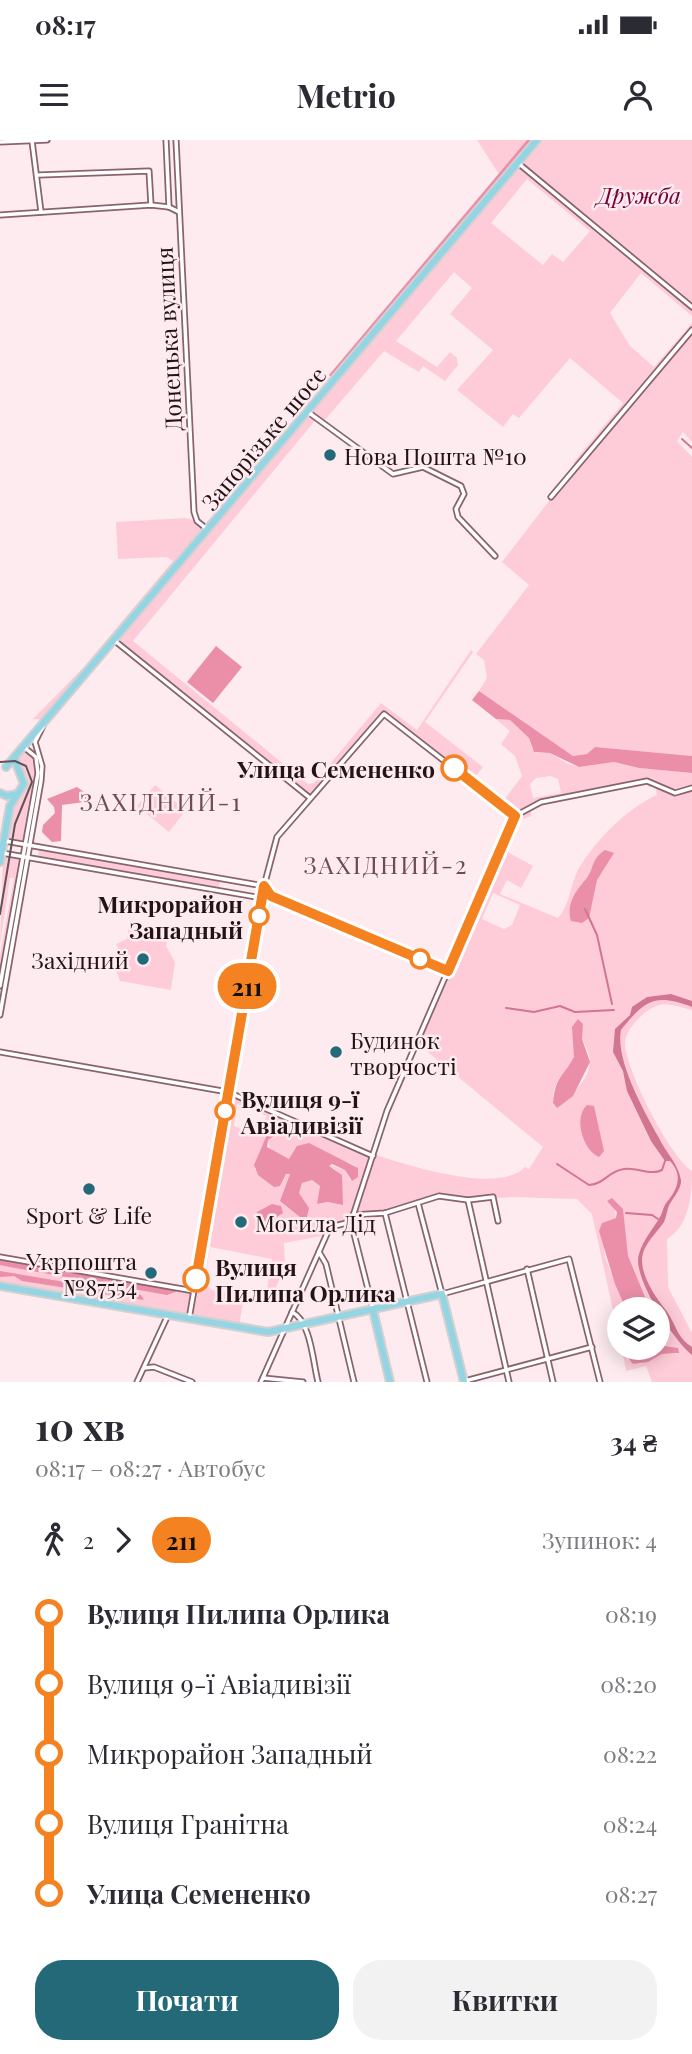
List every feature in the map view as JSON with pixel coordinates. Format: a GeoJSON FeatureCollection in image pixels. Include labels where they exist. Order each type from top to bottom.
{"type":"FeatureCollection","features":[{"type":"Feature","properties":{"kind":"main road","name":"Запорізьке шосе"},"geometry":{"type":"LineString","coordinates":[[2,769],[15,760],[537,140]]}},
{"type":"Feature","properties":{"kind":"main road"},"geometry":{"type":"LineString","coordinates":[[0,862],[10,806],[24,782],[15,760]]}},
{"type":"Feature","properties":{"kind":"main road"},"geometry":{"type":"LineString","coordinates":[[2,769],[18,769]]}},
{"type":"Feature","properties":{"kind":"main road"},"geometry":{"type":"LineString","coordinates":[[0,793],[9,796],[17,794]]}},
{"type":"Feature","properties":{"kind":"main road"},"geometry":{"type":"LineString","coordinates":[[0,1286],[263,1332],[284,1331],[442,1294],[464,1382]]}},
{"type":"Feature","properties":{"kind":"main road"},"geometry":{"type":"LineString","coordinates":[[373,1310],[390,1382]]}},
{"type":"Feature","properties":{"kind":"street"},"geometry":{"type":"LineString","coordinates":[[0,142],[47,140]]}},
{"type":"Feature","properties":{"kind":"street"},"geometry":{"type":"LineString","coordinates":[[166,140],[169,206]]}},
{"type":"Feature","properties":{"kind":"street","name":"Донецька вулиця"},"geometry":{"type":"LineString","coordinates":[[176,140],[194,512],[197,521],[208,530]]}},
{"type":"Feature","properties":{"kind":"street"},"geometry":{"type":"LineString","coordinates":[[32,141],[41,212]]}},
{"type":"Feature","properties":{"kind":"street"},"geometry":{"type":"LineString","coordinates":[[518,163],[692,307]]}},
{"type":"Feature","properties":{"kind":"street"},"geometry":{"type":"LineString","coordinates":[[38,175],[149,171],[151,205]]}},
{"type":"Feature","properties":{"kind":"street"},"geometry":{"type":"LineString","coordinates":[[0,215],[151,205],[169,206],[180,212]]}},
{"type":"Feature","properties":{"kind":"street"},"geometry":{"type":"LineString","coordinates":[[551,497],[692,330]]}},
{"type":"Feature","properties":{"kind":"street"},"geometry":{"type":"LineString","coordinates":[[307,412],[393,474],[423,467],[461,486],[464,494],[457,506],[457,517],[495,556]]}},
{"type":"Feature","properties":{"kind":"street"},"geometry":{"type":"LineString","coordinates":[[115,641],[310,798]]}},
{"type":"Feature","properties":{"kind":"street"},"geometry":{"type":"LineString","coordinates":[[189,1319],[264,886],[274,843],[384,714],[515,816]]}},
{"type":"Feature","properties":{"kind":"street"},"geometry":{"type":"LineString","coordinates":[[27,845],[42,773],[35,742],[43,726]]}},
{"type":"Feature","properties":{"kind":"street"},"geometry":{"type":"LineString","coordinates":[[0,1014],[38,769],[36,757],[24,748]]}},
{"type":"Feature","properties":{"kind":"street"},"geometry":{"type":"LineString","coordinates":[[373,1310],[351,1222],[353,1215],[387,1111],[515,816],[545,801],[647,781],[675,793],[692,788]]}},
{"type":"Feature","properties":{"kind":"street"},"geometry":{"type":"LineString","coordinates":[[2,841],[264,886],[271,896],[448,971]]}},
{"type":"Feature","properties":{"kind":"street"},"geometry":{"type":"LineString","coordinates":[[1,853],[262,898],[271,896]]}},
{"type":"Feature","properties":{"kind":"street"},"geometry":{"type":"LineString","coordinates":[[0,986],[25,857]]}},
{"type":"Feature","properties":{"kind":"street"},"geometry":{"type":"LineString","coordinates":[[220,890],[222,879]]}},
{"type":"Feature","properties":{"kind":"street"},"geometry":{"type":"LineString","coordinates":[[0,1052],[228,1092],[373,1156]]}},
{"type":"Feature","properties":{"kind":"street"},"geometry":{"type":"LineString","coordinates":[[353,1215],[385,1213],[408,1204],[444,1196],[468,1200],[493,1198],[498,1222]]}},
{"type":"Feature","properties":{"kind":"street"},"geometry":{"type":"LineString","coordinates":[[468,1200],[509,1382]]}},
{"type":"Feature","properties":{"kind":"street"},"geometry":{"type":"LineString","coordinates":[[418,1203],[442,1294],[569,1259],[600,1382]]}},
{"type":"Feature","properties":{"kind":"street"},"geometry":{"type":"LineString","coordinates":[[385,1213],[426,1382]]}},
{"type":"Feature","properties":{"kind":"street"},"geometry":{"type":"LineString","coordinates":[[303,1382],[262,1380],[330,1227],[351,1222]]}},
{"type":"Feature","properties":{"kind":"street"},"geometry":{"type":"LineString","coordinates":[[319,1252],[326,1264],[354,1382]]}},
{"type":"Feature","properties":{"kind":"street"},"geometry":{"type":"LineString","coordinates":[[0,1257],[194,1291]]}},
{"type":"Feature","properties":{"kind":"street"},"geometry":{"type":"LineString","coordinates":[[527,1269],[553,1382]]}},
{"type":"Feature","properties":{"kind":"street"},"geometry":{"type":"LineString","coordinates":[[292,1312],[304,1326],[318,1382]]}},
{"type":"Feature","properties":{"kind":"street"},"geometry":{"type":"LineString","coordinates":[[137,1382],[168,1315]]}},
{"type":"Feature","properties":{"kind":"street"},"geometry":{"type":"LineString","coordinates":[[464,1382],[592,1347]]}},
{"type":"Feature","properties":{"kind":"street"},"geometry":{"type":"LineString","coordinates":[[144,1368],[154,1367],[182,1381],[192,1382]]}},
{"type":"Feature","properties":{"kind":"green space"},"geometry":{"type":"Polygon","coordinates":[[[477,140],[534,140],[502,179],[477,140]]]}},
{"type":"Feature","properties":{"kind":"green space","name":"Дружба"},"geometry":{"type":"Polygon","coordinates":[[[539,140],[692,140],[692,316],[641,273],[610,313],[630,346],[654,367],[692,323],[692,442],[683,432],[677,441],[692,457],[692,756],[595,747],[587,754],[573,756],[479,691],[487,678],[484,660],[476,654],[529,585],[502,562],[576,466],[573,463],[623,403],[570,358],[519,418],[513,414],[503,427],[457,390],[493,350],[450,314],[472,288],[454,272],[396,341],[437,367],[450,352],[457,358],[458,365],[445,381],[423,366],[419,372],[384,351],[324,421],[318,417],[133,641],[308,784],[314,783],[381,703],[417,730],[471,650],[473,652],[425,722],[483,767],[472,781],[383,712],[310,796],[117,641],[539,140]],[[527,179],[491,223],[543,265],[552,254],[563,262],[590,231],[527,179]]]}},
{"type":"Feature","properties":{"kind":"green space"},"geometry":{"type":"Polygon","coordinates":[[[185,518],[197,521],[206,529],[46,720],[33,719],[83,668],[173,561],[167,557],[118,559],[116,522],[185,518]]]}},
{"type":"Feature","properties":{"kind":"green space"},"geometry":{"type":"Polygon","coordinates":[[[496,719],[510,720],[529,738],[532,749],[537,753],[550,753],[568,764],[579,767],[614,762],[639,768],[692,773],[692,1010],[668,1005],[655,1007],[643,1014],[633,1025],[625,1043],[632,1072],[650,1112],[672,1149],[692,1171],[688,1210],[680,1226],[667,1239],[668,1287],[692,1333],[692,1382],[652,1382],[646,1366],[626,1371],[624,1360],[640,1364],[649,1360],[670,1360],[670,1354],[677,1354],[678,1348],[670,1347],[670,1297],[645,1297],[628,1256],[622,1225],[614,1207],[616,1218],[602,1223],[605,1257],[621,1297],[610,1297],[592,1214],[577,1199],[512,1197],[468,1200],[444,1196],[408,1204],[385,1213],[353,1215],[388,1111],[516,816],[501,804],[522,776],[515,756],[501,744],[510,731],[496,719]],[[550,776],[536,778],[530,784],[533,798],[561,793],[558,779],[550,776]],[[647,783],[549,803],[531,811],[531,816],[518,821],[504,850],[533,866],[521,888],[507,880],[500,894],[558,918],[566,906],[579,868],[594,846],[634,808],[657,795],[655,786],[649,787],[647,783]],[[493,893],[482,919],[504,929],[512,925],[520,905],[493,893]],[[582,1028],[572,1061],[555,1087],[554,1106],[574,1092],[588,1071],[589,1055],[582,1028]],[[418,1044],[389,1111],[376,1155],[430,1171],[475,1178],[512,1175],[525,1167],[529,1169],[543,1147],[418,1044]]]}},
{"type":"Feature","properties":{"kind":"green space"},"geometry":{"type":"Polygon","coordinates":[[[29,746],[38,771],[24,844],[5,840],[11,806],[26,784],[18,759],[29,746]]]}},
{"type":"Feature","properties":{"kind":"green space"},"geometry":{"type":"Polygon","coordinates":[[[155,785],[186,810],[169,832],[137,806],[155,785]]]}},
{"type":"Feature","properties":{"kind":"green space"},"geometry":{"type":"Polygon","coordinates":[[[39,849],[220,880],[219,889],[38,858],[39,849]]]}},
{"type":"Feature","properties":{"kind":"green space"},"geometry":{"type":"Polygon","coordinates":[[[3,854],[21,857],[0,977],[0,955],[14,878],[10,878],[0,945],[3,854]]]}},
{"type":"Feature","properties":{"kind":"green space","name":"Західний"},"geometry":{"type":"Polygon","coordinates":[[[129,927],[168,934],[166,946],[175,962],[171,990],[120,981],[112,958],[118,948],[116,944],[127,939],[129,927]]]}},
{"type":"Feature","properties":{"kind":"green space"},"geometry":{"type":"Polygon","coordinates":[[[230,1094],[371,1157],[350,1221],[329,1225],[323,1238],[321,1236],[284,1243],[285,1266],[271,1299],[266,1294],[272,1259],[210,1247],[204,1283],[212,1290],[244,1296],[239,1326],[191,1318],[230,1094]],[[237,1104],[234,1126],[258,1136],[267,1116],[237,1104]],[[275,1125],[269,1130],[254,1169],[268,1182],[282,1183],[286,1174],[290,1174],[281,1202],[292,1208],[304,1202],[299,1193],[302,1183],[312,1180],[320,1186],[317,1204],[331,1202],[341,1189],[342,1179],[330,1165],[345,1170],[350,1180],[358,1177],[356,1166],[315,1148],[289,1159],[270,1149],[268,1140],[275,1137],[278,1128],[275,1125]]]}},
{"type":"Feature","properties":{"kind":"green space"},"geometry":{"type":"Polygon","coordinates":[[[0,1259],[192,1292],[188,1317],[0,1284],[0,1259]]]}},
{"type":"Feature","properties":{"kind":"shaded area"},"geometry":{"type":"Polygon","coordinates":[[[527,140],[532,140],[332,378],[329,375],[527,140]]]}},
{"type":"Feature","properties":{"kind":"shaded area"},"geometry":{"type":"Polygon","coordinates":[[[216,646],[242,667],[213,703],[187,682],[216,646]]]}},
{"type":"Feature","properties":{"kind":"shaded area"},"geometry":{"type":"Polygon","coordinates":[[[479,691],[573,756],[587,754],[595,747],[692,756],[692,773],[639,768],[614,762],[579,767],[550,753],[534,752],[529,738],[510,720],[496,719],[472,700],[479,691]]]}},
{"type":"Feature","properties":{"kind":"shaded area"},"geometry":{"type":"Polygon","coordinates":[[[77,787],[91,797],[91,801],[62,805],[61,841],[52,842],[42,832],[43,825],[55,813],[54,807],[47,799],[77,787]]]}},
{"type":"Feature","properties":{"kind":"shaded area"},"geometry":{"type":"Polygon","coordinates":[[[605,850],[614,853],[597,880],[589,918],[582,923],[571,921],[573,898],[589,875],[597,857],[605,850]]]}},
{"type":"Feature","properties":{"kind":"shaded area"},"geometry":{"type":"Polygon","coordinates":[[[671,994],[692,1001],[692,1007],[669,1000],[652,1002],[637,1012],[621,1030],[622,1056],[632,1085],[681,1180],[664,1222],[642,1255],[644,1272],[657,1297],[650,1297],[648,1292],[638,1264],[639,1254],[676,1188],[678,1177],[670,1161],[665,1161],[651,1141],[627,1091],[623,1071],[613,1052],[615,1029],[630,1015],[632,1007],[647,997],[671,994]]]}},
{"type":"Feature","properties":{"kind":"shaded area"},"geometry":{"type":"Polygon","coordinates":[[[578,1019],[583,1024],[582,1039],[590,1062],[573,1096],[557,1108],[553,1103],[556,1088],[574,1057],[572,1027],[578,1019]]]}},
{"type":"Feature","properties":{"kind":"shaded area"},"geometry":{"type":"Polygon","coordinates":[[[587,1105],[594,1106],[604,1151],[599,1157],[588,1148],[580,1125],[583,1110],[587,1105]]]}},
{"type":"Feature","properties":{"kind":"shaded area"},"geometry":{"type":"Polygon","coordinates":[[[275,1125],[278,1134],[268,1140],[267,1147],[289,1159],[297,1146],[309,1143],[358,1168],[358,1177],[352,1181],[345,1170],[332,1164],[329,1166],[342,1175],[343,1205],[328,1202],[317,1204],[320,1186],[312,1180],[302,1183],[299,1193],[309,1208],[307,1217],[300,1217],[280,1201],[290,1174],[286,1174],[280,1186],[274,1187],[258,1175],[254,1165],[269,1130],[275,1125]]]}},
{"type":"Feature","properties":{"kind":"shaded area"},"geometry":{"type":"Polygon","coordinates":[[[612,1198],[623,1209],[628,1256],[645,1297],[621,1297],[615,1284],[599,1231],[602,1223],[616,1218],[617,1212],[607,1201],[612,1198]]]}},
{"type":"Feature","properties":{"kind":"shaded area"},"geometry":{"type":"Polygon","coordinates":[[[272,1204],[281,1206],[283,1213],[275,1218],[270,1233],[263,1234],[258,1228],[257,1212],[272,1204]]]}},
{"type":"Feature","properties":{"kind":"shaded area"},"geometry":{"type":"Polygon","coordinates":[[[0,1259],[178,1291],[167,1295],[15,1268],[0,1265],[0,1259]]]}},
{"type":"Feature","properties":{"kind":"shaded area"},"geometry":{"type":"Polygon","coordinates":[[[0,1271],[141,1295],[144,1300],[22,1281],[14,1276],[0,1277],[0,1271]]]}},
{"type":"Feature","properties":{"kind":"shaded area"},"geometry":{"type":"Polygon","coordinates":[[[670,1316],[679,1334],[692,1347],[692,1355],[685,1348],[670,1329],[670,1316]]]}},
{"type":"Feature","properties":{"kind":"shaded area"},"geometry":{"type":"Polygon","coordinates":[[[670,1347],[678,1348],[679,1353],[670,1354],[670,1347]]]}},
{"type":"Feature","properties":{"kind":"shaded area"},"geometry":{"type":"Polygon","coordinates":[[[630,1360],[652,1360],[648,1362],[633,1364],[630,1360]]]}},
{"type":"Feature","properties":{"kind":"waterway"},"geometry":{"type":"LineString","coordinates":[[682,439],[692,448]]}},
{"type":"Feature","properties":{"kind":"waterway"},"geometry":{"type":"LineString","coordinates":[[585,909],[597,935],[612,1004]]}},
{"type":"Feature","properties":{"kind":"waterway"},"geometry":{"type":"LineString","coordinates":[[506,1008],[534,1012],[560,1006],[575,1012],[614,1010]]}},
{"type":"Feature","properties":{"kind":"waterway"},"geometry":{"type":"LineString","coordinates":[[557,1164],[589,1185],[624,1169],[658,1172],[662,1170],[665,1161]]}},
{"type":"Feature","properties":{"kind":"waterway"},"geometry":{"type":"LineString","coordinates":[[626,1213],[652,1215],[658,1219]]}},
{"type":"Feature","properties":{"kind":"tram line"},"geometry":{"type":"LineString","coordinates":[[0,762],[15,761],[26,766],[32,782],[15,824],[0,914]]}},
{"type":"Feature","properties":{"kind":"bus line","name":"211"},"geometry":{"type":"LineString","coordinates":[[196,1279],[264,886],[271,896],[448,971],[515,816],[454,768]]}},
{"type":"Feature","properties":{"kind":"place","name":"Нова Пошта №10"},"geometry":{"type":"Point","coordinates":[330,455]}},
{"type":"Feature","properties":{"kind":"place","name":"Улица Семененко"},"geometry":{"type":"Point","coordinates":[454,768]}},
{"type":"Feature","properties":{"kind":"place","name":"Микрорайон Западный"},"geometry":{"type":"Point","coordinates":[259,916]}},
{"type":"Feature","properties":{"kind":"place","name":"Західний"},"geometry":{"type":"Point","coordinates":[143,959]}},
{"type":"Feature","properties":{"kind":"place","name":"Будинок творчості"},"geometry":{"type":"Point","coordinates":[336,1052]}},
{"type":"Feature","properties":{"kind":"place","name":"Вулиця 9-ї Авіадивізії"},"geometry":{"type":"Point","coordinates":[225,1111]}},
{"type":"Feature","properties":{"kind":"place","name":"Sport & Life"},"geometry":{"type":"Point","coordinates":[89,1189]}},
{"type":"Feature","properties":{"kind":"place","name":"Могила Дiд"},"geometry":{"type":"Point","coordinates":[241,1222]}},
{"type":"Feature","properties":{"kind":"place","name":"Укрпошта №87554"},"geometry":{"type":"Point","coordinates":[151,1273]}},
{"type":"Feature","properties":{"kind":"place","name":"Вулиця Пилипа Орлика"},"geometry":{"type":"Point","coordinates":[196,1279]}},
{"type":"Feature","properties":{"kind":"district","name":"ЗАХІДНИЙ-1"},"geometry":{"type":"Point","coordinates":[161,801]}},
{"type":"Feature","properties":{"kind":"district","name":"ЗАХІДНИЙ-2"},"geometry":{"type":"Point","coordinates":[386,864]}}]}
